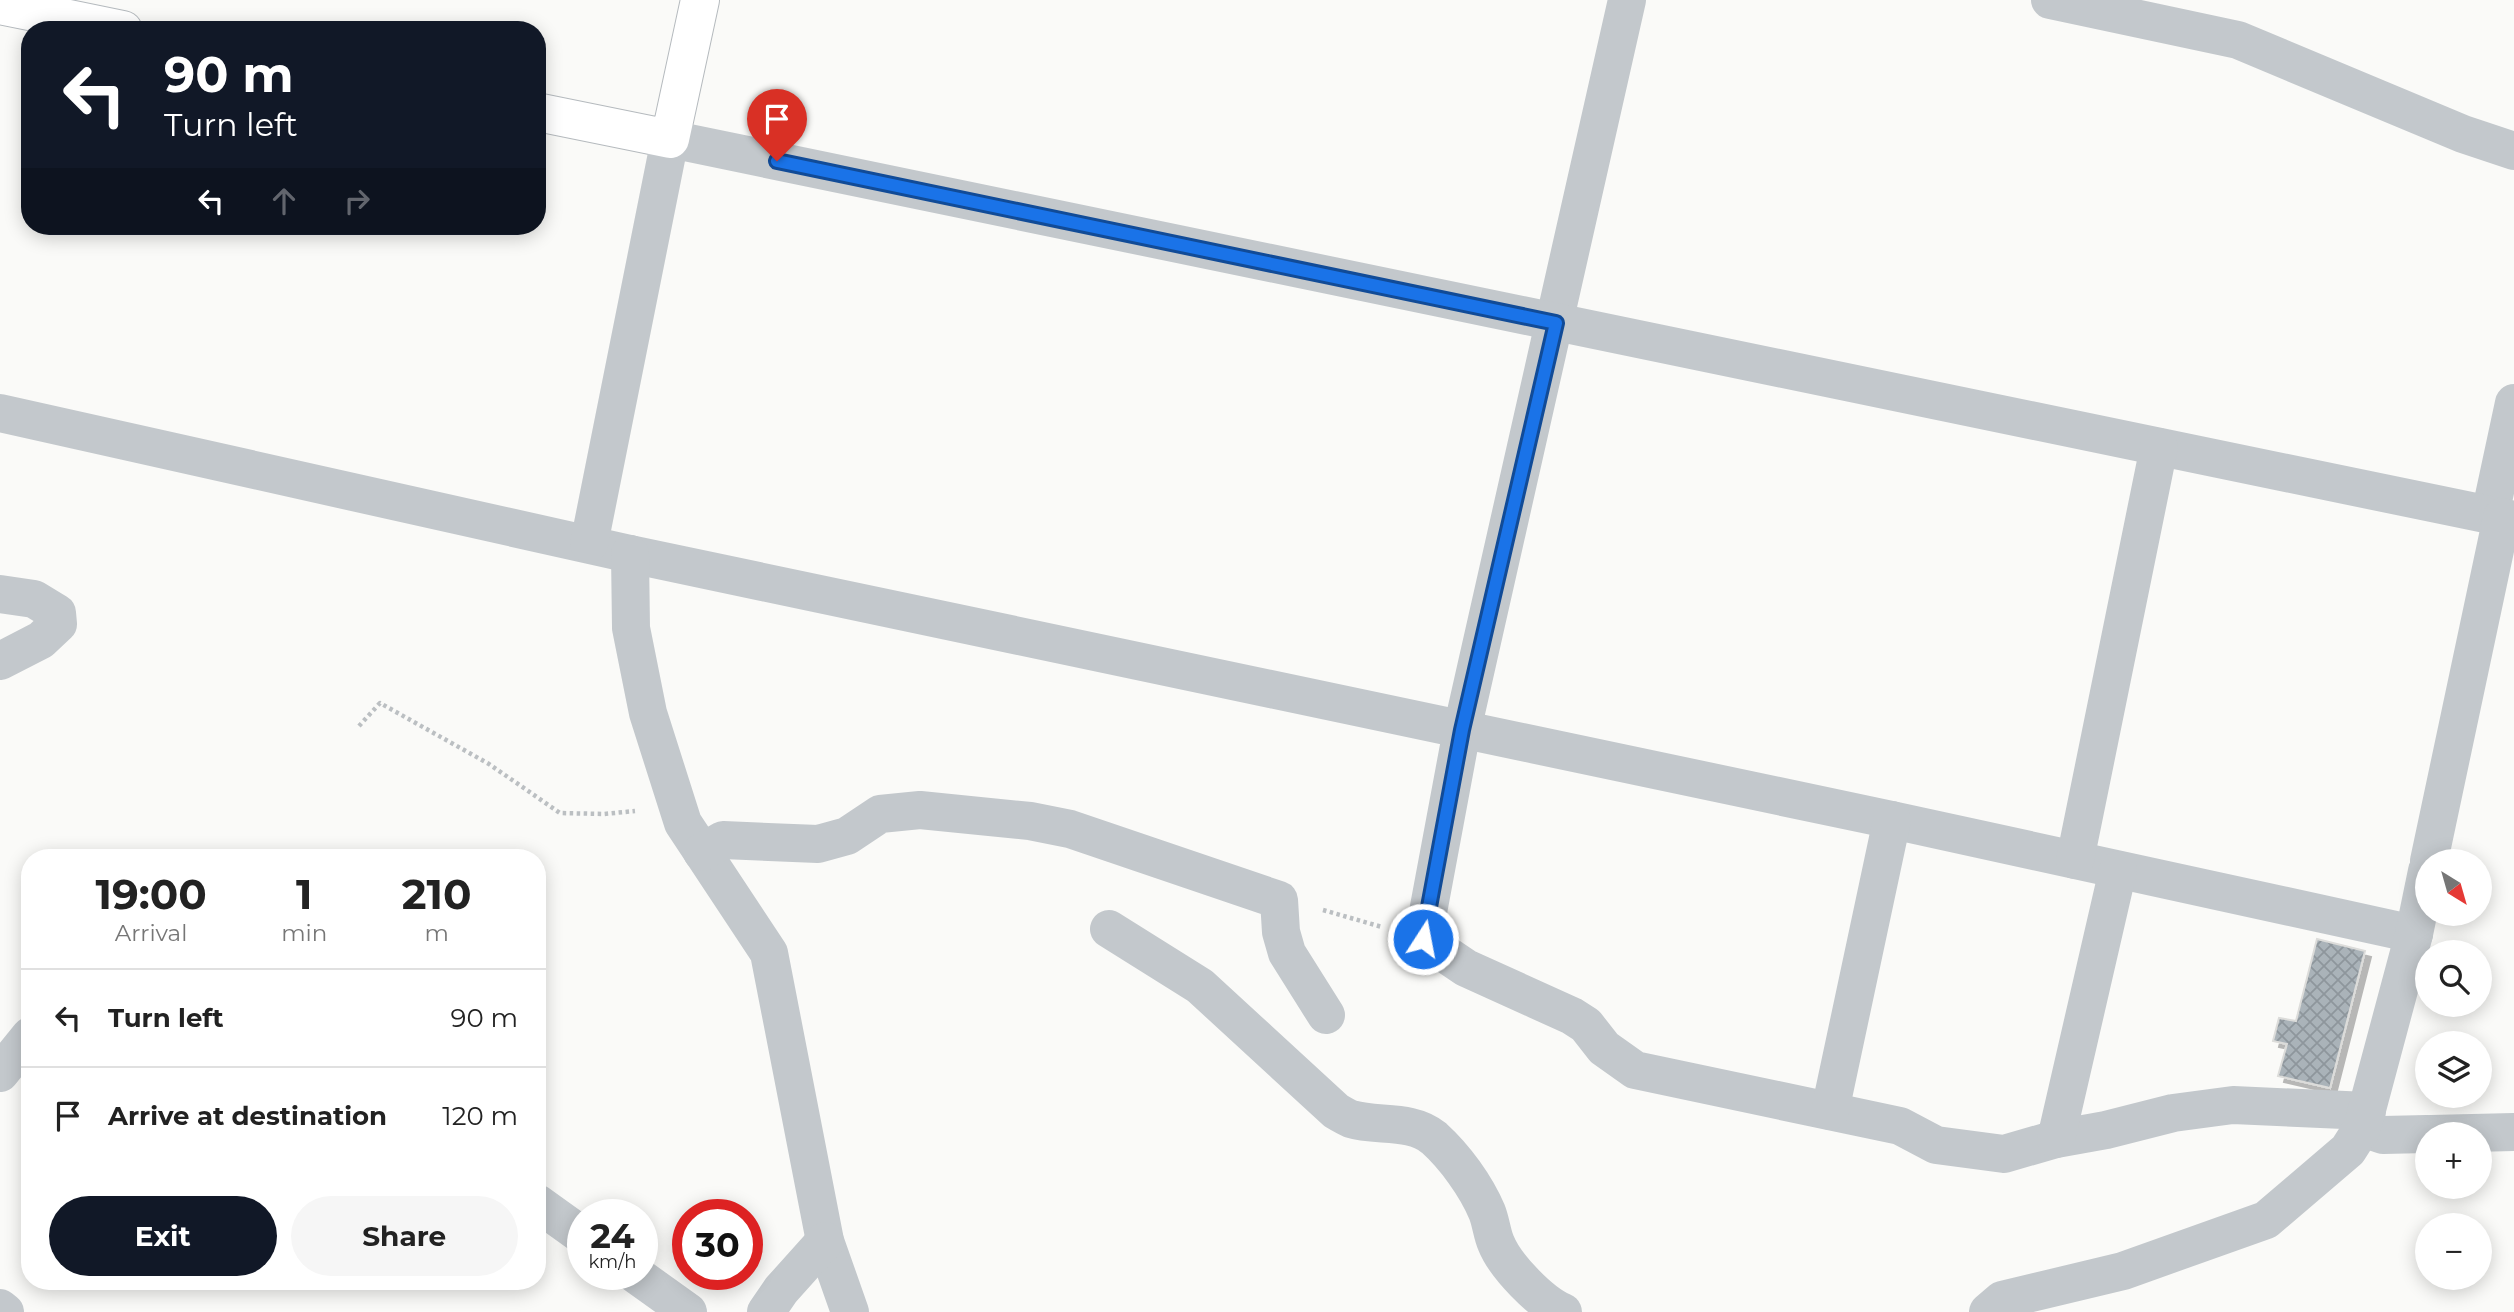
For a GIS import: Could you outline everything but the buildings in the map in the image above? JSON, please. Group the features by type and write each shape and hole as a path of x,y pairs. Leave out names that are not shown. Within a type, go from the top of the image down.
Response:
{"main road":[{"path":"546,114 670,139 699,0"},
{"path":"0,5 79,21"}],"street":[{"path":"1627,0 1462,730 1423,939 1466,968 1579,1020 1604,1048 1635,1070 1900,1126 1936,1145 2004,1154 2173,1112 2233,1105 2364,1119 2383,1135 2415,1134"},
{"path":"2050,0 2238,40 2463,134 2514,151"},
{"path":"589,544 670,139 2502,517"},
{"path":"2433,849 2502,517 2514,403"},
{"path":"0,413 630,554 1892,820 2414,934"},
{"path":"2075,860 2159,447"},
{"path":"630,554 631,628 648,713 683,823 769,953 825,1241 850,1312"},
{"path":"0,593 34,598 57,613 58,624 41,640 0,662"},
{"path":"702,852 723,840 818,844 847,836 880,814 920,810 1030,821 1070,830 1279,900 1281,932 1287,953 1326,1015"},
{"path":"1830,1111 1892,820"},
{"path":"2056,1139 2118,870"},
{"path":"1987,1312 2003,1300 2123,1271 2266,1220 2348,1150 2364,1119 2416,926"},
{"path":"1109,929 1200,986 1336,1111 1351,1119 1417,1129 1432,1137 1475,1190 1488,1213 1496,1244 1511,1268 1532,1289 1563,1312"},
{"path":"0,1073 21,1047"},
{"path":"2492,1133 2514,1132"},
{"path":"546,1209 567,1225"},
{"path":"766,1312 781,1290 825,1241"},
{"path":"657,1290 688,1312"},
{"path":"0,1308 5,1312"}],"path":[{"path":"359,726 380,703 489,764 560,813 604,814 660,809 676,802"},
{"path":"1279,900 1423,939"}],"route":[{"path":"777,161 1556,323 1462,730 1423,939"}]}
